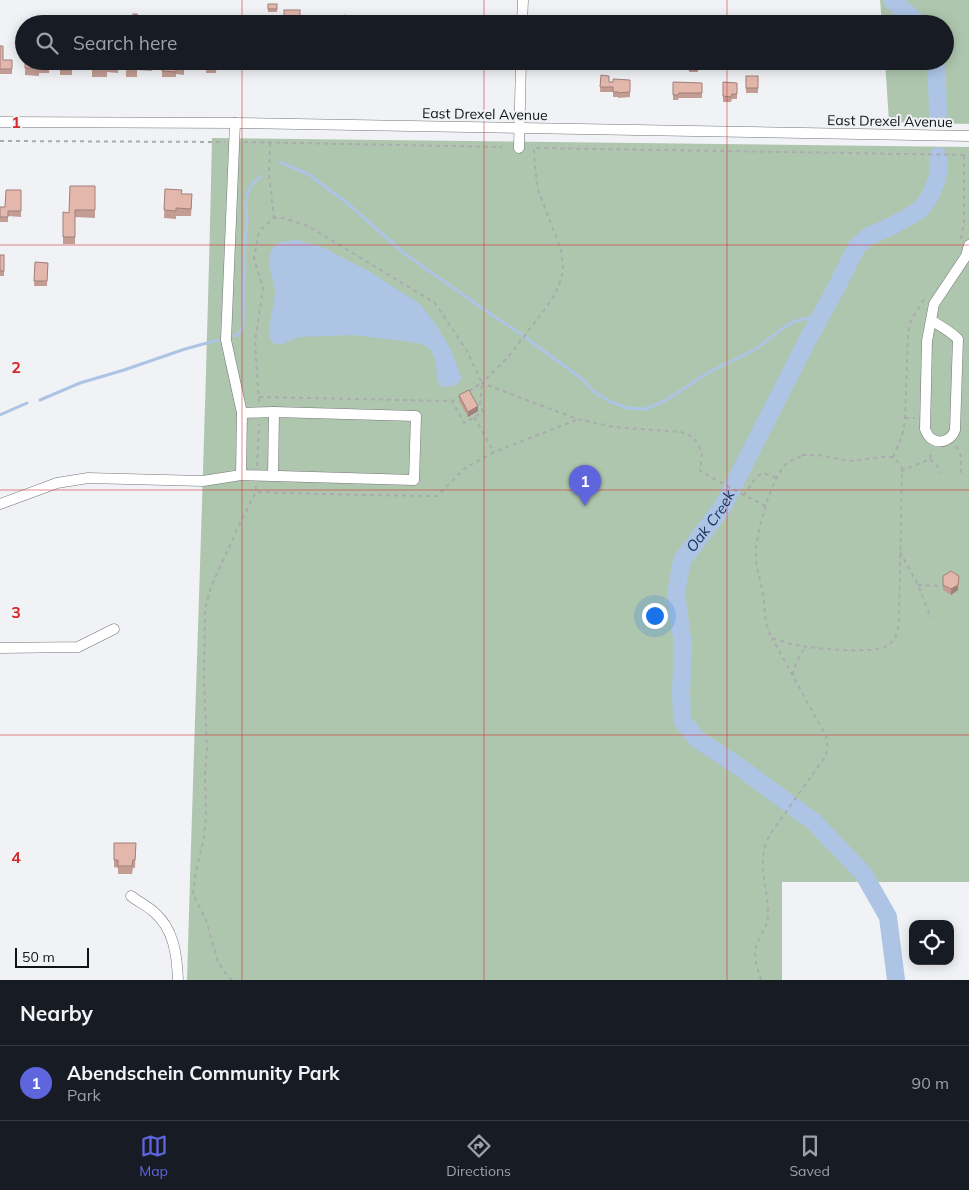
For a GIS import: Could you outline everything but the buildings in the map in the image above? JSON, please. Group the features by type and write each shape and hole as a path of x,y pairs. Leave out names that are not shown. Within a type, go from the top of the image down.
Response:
{"street":[{"path":"522,15 523,0"},
{"path":"519,148 521,70"},
{"name":"East Drexel Avenue","path":"0,122 235,123 969,136"},
{"path":"235,123 226,340 242,413 241,475"},
{"path":"931,320 952,333 958,340 955,430 949,439 944,441 933,440 928,436 925,429 927,341 934,304 966,256 969,245"},
{"path":"0,504 57,483 88,478 203,481 241,475 414,480 416,416 274,412 242,413"},
{"path":"274,412 274,476"},
{"path":"0,648 78,647 114,629"},
{"path":"131,896 155,912 168,929 176,951 178,980"}],"path":[{"path":"0,141 229,142"},
{"path":"239,142 502,147"},
{"path":"270,143 269,175 274,218"},
{"path":"259,397 452,401 482,384 509,356 555,294 564,268 562,250 538,190 534,148 969,154"},
{"path":"260,407 255,342 263,289 254,258 259,231 274,218 283,218 308,226 435,303 468,351 482,384 480,404 483,412 464,423 452,401"},
{"path":"482,384 577,420 614,426 680,432 692,437 702,454 700,471 766,506"},
{"path":"474,418 494,452"},
{"path":"949,439 954,442 961,456 961,473"},
{"path":"930,459 933,440"},
{"path":"761,980 755,953 765,930 767,920 768,908 763,860 764,850 768,839 781,818 825,757 828,744 826,736 767,629 756,559 757,540 763,513 777,478 788,463 802,455 818,455 849,461 892,457 902,468 899,622 895,638 886,646 873,650 852,650 791,644 772,638"},
{"path":"902,470 930,459"},
{"path":"930,459 938,467 938,472"},
{"path":"744,495 757,476 763,473 777,478"},
{"path":"232,980 218,962 206,920 193,894 204,838 206,814 205,608 211,586 256,492"},
{"path":"900,552 918,585 931,618"},
{"path":"918,585 943,586"},
{"path":"793,675 794,666 806,646"}],"green space":[{"path":"880,0 969,0 969,124 889,122 886,70 954,70 954,15 881,15"},
{"path":"212,138 969,147 969,882 782,882 782,980 187,980"}],"water":[{"path":"297,240 320,246 367,270 420,304 450,348 462,379 454,386 442,387 437,380 436,362 431,350 422,344 352,335 299,337 282,344 275,344 270,339 269,334 275,291 270,267 271,252 278,244"}],"waterway":[{"name":"Oak Creek","path":"892,0 909,15"},
{"name":"Oak Creek","path":"936,70 938,115"},
{"name":"Oak Creek","path":"896,980 888,917 863,873 813,821 738,766 697,739 682,720 683,646 676,593 682,560 722,508 857,246 869,236 892,226 920,210 929,198 936,182 939,170 938,156"},
{"path":"280,162 308,174 346,202 405,254 521,334 582,379 593,391 609,401 627,408 646,409 665,401 709,372 756,349 793,322 822,314"},
{"path":"234,336 240,332 243,325 244,255 247,222 246,200 251,186 261,177"},
{"path":"40,400 80,383 218,340"},
{"path":"0,415 27,403"}],"place":[{"name":"Abendschein Community Park","path":"585,506"}]}
